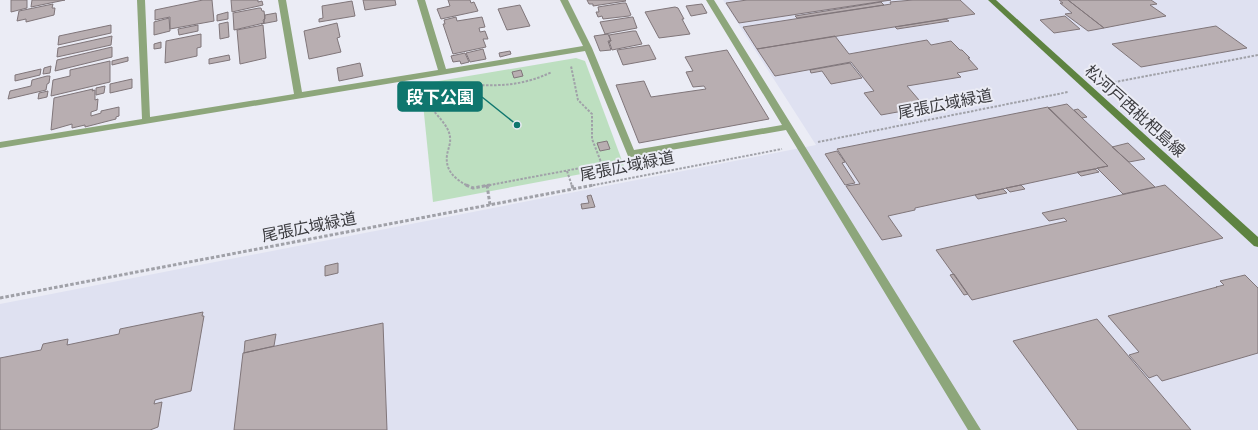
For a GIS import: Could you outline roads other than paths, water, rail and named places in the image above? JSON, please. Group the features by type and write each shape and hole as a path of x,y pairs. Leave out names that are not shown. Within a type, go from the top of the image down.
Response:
{"main road":[{"name":"松河戸西枇杷島線","path":"992,0 1258,243"}],"street":[{"path":"141,0 146,120"},
{"path":"282,0 298,95"},
{"path":"421,0 443,72"},
{"path":"564,0 588,48 631,154 787,127"},
{"path":"710,0 975,430"},
{"path":"0,145 588,48"}],"place":[{"name":"段下公園","path":"517,125"}]}
